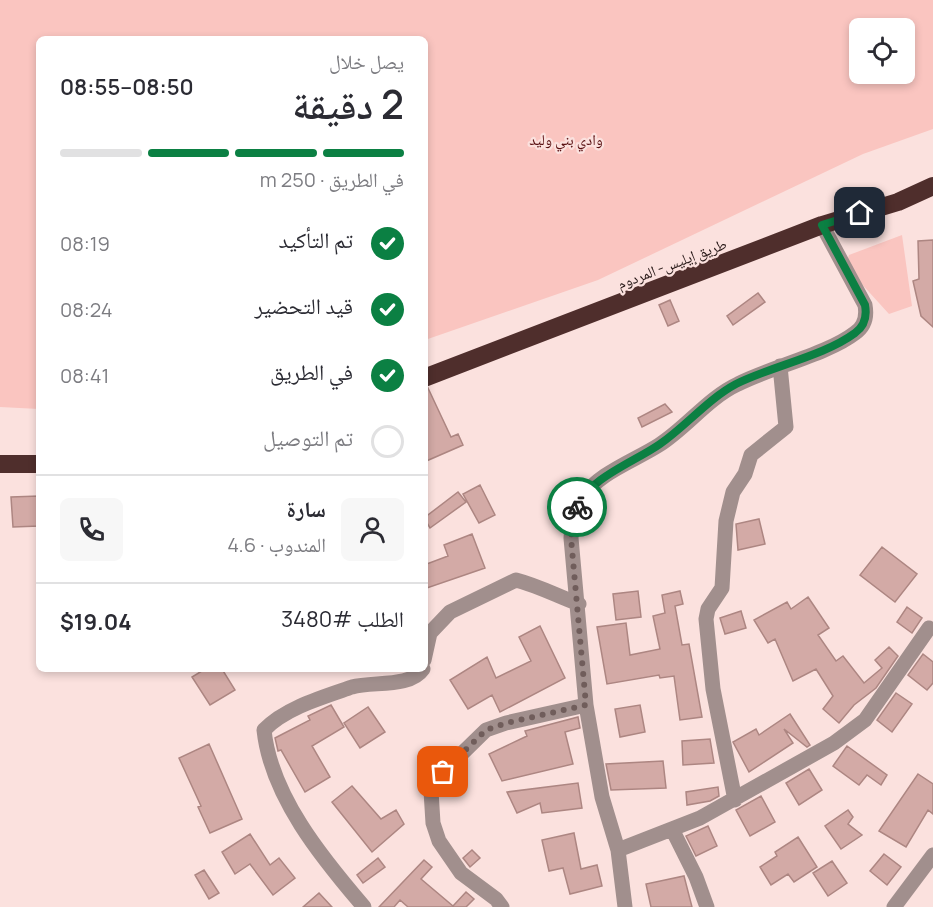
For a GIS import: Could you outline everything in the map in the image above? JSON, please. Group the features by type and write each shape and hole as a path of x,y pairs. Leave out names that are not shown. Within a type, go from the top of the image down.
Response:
{"highway":[{"name":"طريق إيليس- المردوم","path":"428,376 822,225 898,202 933,186"},
{"path":"0,464 36,464"}],"street":[{"path":"625,907 618,850 602,797 586,705 579,604 571,538 573,517 580,500 589,490 623,465 659,445 724,391 854,334 865,320 865,305 822,225"},
{"path":"735,800 713,689 706,619 708,609 722,588 726,521 733,492 745,474 752,455 786,427 780,366"},
{"path":"428,642 430,633 450,612 516,580 546,589 559,597 579,604"},
{"path":"618,850 672,829 735,800 834,743 865,720 929,628"},
{"path":"364,907 336,875 290,806 266,752 264,730 276,717 343,691 354,687 407,679 417,676 420,672"},
{"path":"502,907 496,899 461,873 439,841 433,823 431,791 443,772 486,730 506,723 586,705"},
{"path":"672,829 696,877 706,907"},
{"path":"894,907 933,855"}],"green space":[{"name":"وادي بني وليد","path":"0,0 933,0 933,129 863,154 598,280 428,339 428,36 36,36 36,409 0,407"},
{"path":"902,235 912,306 889,314 859,281 847,261 849,255"}],"building":[{"path":"933,240 933,327 921,316 913,281 919,279 918,241"},
{"path":"758,293 765,302 733,325 727,316"},
{"path":"670,300 679,321 668,326 659,305"},
{"path":"428,388 451,437 458,434 463,445 428,460"},
{"path":"665,404 672,412 642,427 638,418"},
{"path":"480,485 495,515 479,523 463,494"},
{"path":"458,492 466,502 430,528 428,515"},
{"path":"36,496 36,526 13,527 11,497"},
{"path":"759,519 765,544 738,550 736,524"},
{"path":"472,534 485,568 428,588 428,564 448,556 444,545"},
{"path":"882,547 917,574 895,602 860,575"},
{"path":"638,591 641,617 616,620 613,594"},
{"path":"680,591 683,604 675,606 682,645 689,644 702,717 680,720 674,676 660,678 659,675 607,684 597,627 626,623 630,655 660,649 653,616 665,613 662,595"},
{"path":"808,597 829,628 818,635 836,661 843,656 864,683 882,668 875,660 889,647 898,656 876,688 854,705 839,723 823,709 833,696 816,669 793,681 775,639 768,643 754,620 787,602 791,609"},
{"path":"907,607 922,618 912,633 897,622"},
{"path":"741,611 746,628 725,634 720,618"},
{"path":"540,626 565,678 500,712 492,695 468,709 450,680 487,657 496,678 531,661 519,637"},
{"path":"923,654 933,662 933,683 927,690 908,675"},
{"path":"200,672 224,672 235,690 210,705 192,677"},
{"path":"896,693 912,704 892,732 877,720"},
{"path":"331,705 344,727 312,746 330,777 305,792 281,750 278,751 275,738 310,720 308,716"},
{"path":"640,705 645,732 620,737 615,709"},
{"path":"368,707 385,732 360,748 344,723"},
{"path":"790,714 810,745 807,747 784,729 793,743 749,772 733,742 756,729 759,735"},
{"path":"578,717 580,728 565,732 573,764 502,781 489,754 527,736 525,731"},
{"path":"710,739 714,763 683,765 682,741"},
{"path":"209,744 242,819 210,833 198,807 201,806 179,758"},
{"path":"847,746 887,775 881,785 867,775 859,785 833,766"},
{"path":"663,761 666,788 611,790 606,764"},
{"path":"809,769 822,790 799,805 786,783"},
{"path":"918,774 933,784 933,814 928,810 906,847 879,831"},
{"path":"578,783 582,808 542,813 540,803 517,813 507,792"},
{"path":"352,786 381,819 396,810 404,824 372,852 332,802"},
{"path":"718,787 719,796 710,801 687,805 686,792"},
{"path":"761,796 775,822 750,836 736,810"},
{"path":"848,810 853,817 848,824 862,835 841,849 825,826"},
{"path":"708,826 717,846 696,856 686,836"},
{"path":"574,833 581,869 597,865 602,886 570,894 563,868 549,871 542,840"},
{"path":"250,834 270,865 279,858 295,878 273,895 250,864 235,874 222,852"},
{"path":"798,837 817,867 794,882 788,874 771,885 760,867 777,856 775,852"},
{"path":"472,850 480,858 470,867 463,858"},
{"path":"884,854 901,867 887,885 870,871"},
{"path":"378,858 385,867 363,883 357,875"},
{"path":"424,860 432,867 421,879 453,906 466,892 474,899 466,907 408,907 400,900 394,907 379,907"},
{"path":"832,861 847,883 828,896 813,873"},
{"path":"204,870 219,893 209,899 195,875"},
{"path":"684,876 692,907 651,907 646,884"},
{"path":"319,893 332,907 303,907"}],"way so far":[{"path":"443,772 486,730 506,723 586,705 576,566 571,538 573,517 577,507"}],"route":[{"path":"577,507 589,490 623,465 659,445 724,391 813,353 854,334 861,328 865,320 865,305 822,225 860,213"}]}
